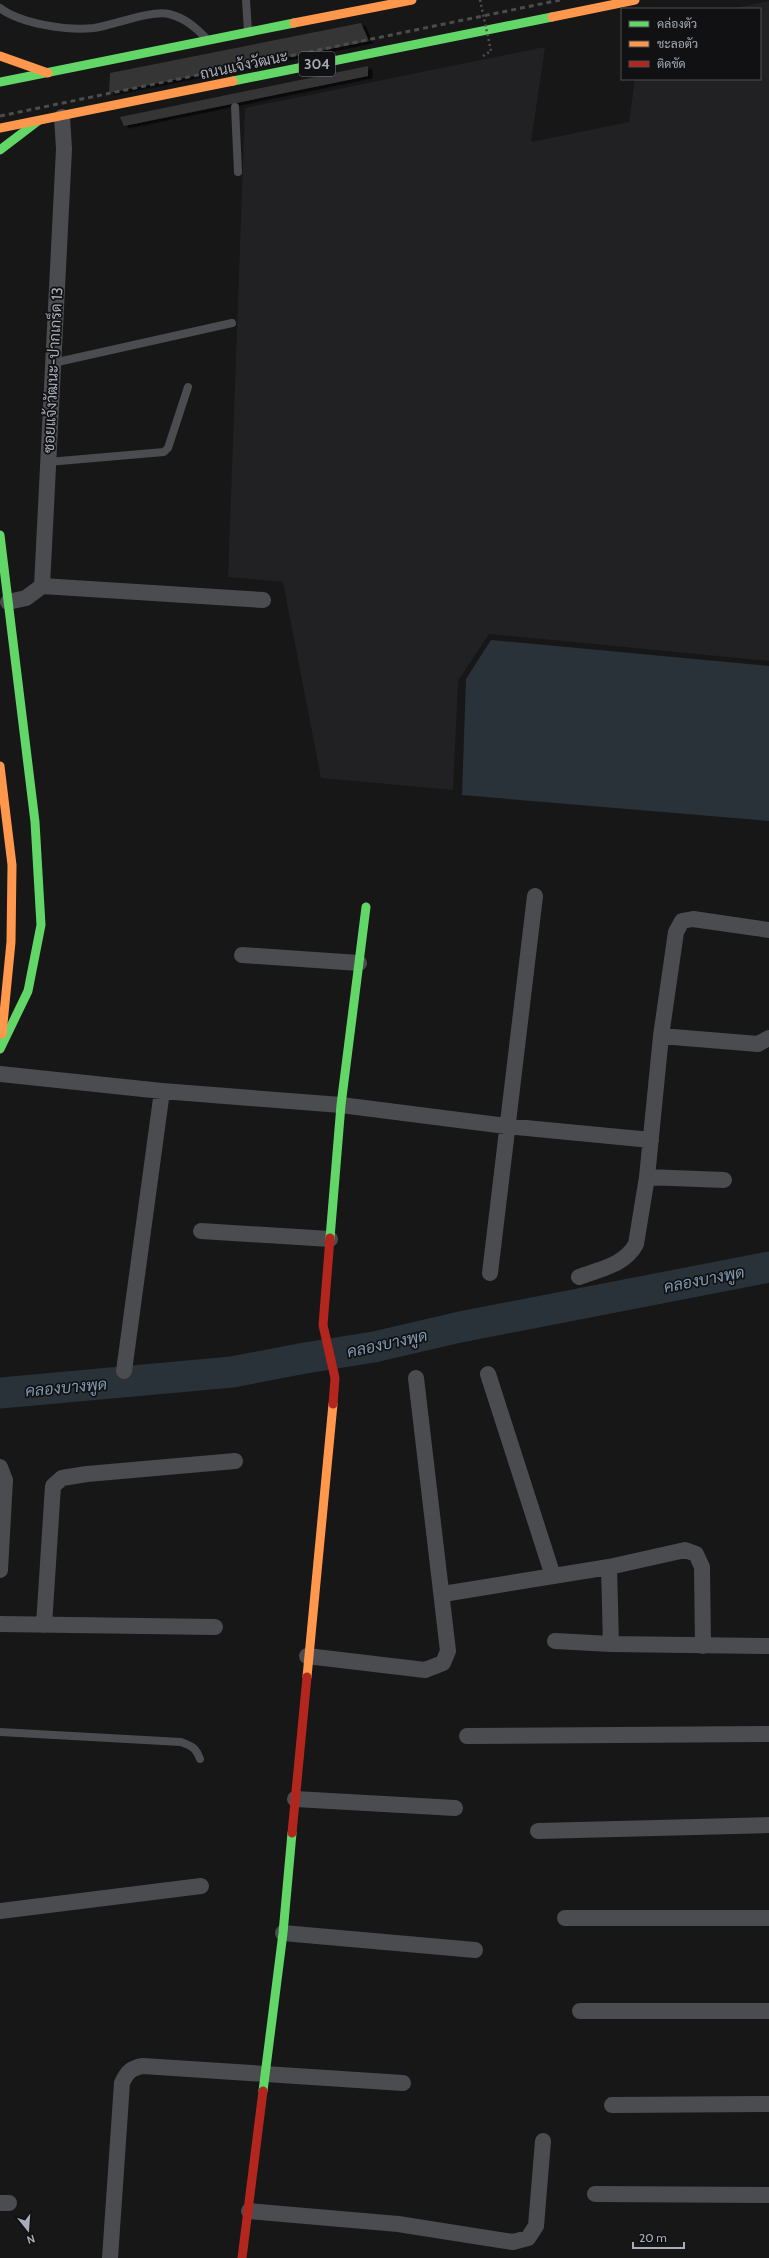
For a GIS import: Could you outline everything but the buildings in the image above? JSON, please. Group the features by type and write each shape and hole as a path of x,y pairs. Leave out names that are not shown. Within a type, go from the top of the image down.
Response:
{"main road":[{"name":"ถนนแจ้งวัฒนะ","path":"0,82 248,34 412,0"},
{"name":"ถนนแจ้งวัฒนะ","path":"0,128 62,117 635,0"},
{"path":"0,56 48,73"},
{"path":"0,150 38,121"},
{"path":"0,535 35,822 41,925 28,991 0,1049"},
{"path":"0,766 12,865 11,942 0,1049"},
{"path":"242,2258 283,1933 335,1378 323,1325 341,1105 366,907"}],"street":[{"name":"ซอยแจ้งวัฒนะ-ปากเกร็ด 13","path":"42,586 64,149 62,117"},
{"path":"8,602 26,598 42,586 263,600"},
{"path":"490,1273 506,1126 535,896"},
{"path":"579,1277 622,1261 632,1253 636,1244 647,1178 661,1036 676,932 682,921 693,919 769,930"},
{"path":"242,955 359,963"},
{"path":"661,1036 758,1044 769,1038"},
{"path":"0,1074 162,1090 341,1105 506,1126 651,1140"},
{"path":"124,1370 162,1090"},
{"path":"647,1178 724,1180"},
{"path":"201,1231 330,1239"},
{"path":"488,1374 554,1576"},
{"path":"308,1656 425,1670 443,1663 448,1651 443,1594 416,1378"},
{"path":"44,1625 53,1486 62,1478 87,1474 235,1461"},
{"path":"0,1467 5,1480 0,1570"},
{"path":"443,1594 609,1567 685,1550 696,1554 702,1567 703,1646"},
{"path":"609,1567 611,1644"},
{"path":"0,1624 215,1627"},
{"path":"555,1641 611,1644 769,1646"},
{"path":"467,1736 769,1734"},
{"path":"295,1799 455,1808"},
{"path":"538,1831 769,1825"},
{"path":"0,1911 201,1886"},
{"path":"565,1918 769,1918"},
{"path":"283,1933 475,1950"},
{"path":"580,2011 769,2011"},
{"path":"110,2258 122,2083 127,2073 134,2068 144,2066 402,2083"},
{"path":"612,2105 769,2104"},
{"path":"249,2211 398,2224 513,2242 528,2238 536,2226 543,2141"},
{"path":"595,2194 769,2195"}],"lane":[{"path":"246,0 248,34"},
{"path":"0,8 31,21 68,29 94,28 140,17 167,14 190,22 210,41"},
{"path":"235,107 238,172"},
{"path":"53,363 232,323"},
{"path":"48,462 164,452 168,448 188,387"},
{"path":"0,1732 180,1742 192,1746 197,1750 200,1759"}],"path":[{"path":"480,0 491,51 483,56"}],"shaded area":[{"path":"769,1 769,661 489,634 458,681 453,790 321,778 283,582 228,577 245,108 545,47 531,142 629,122 635,80 761,80 761,8 736,8"},
{"path":"491,640 769,666 769,821 462,795 466,679"}],"waterway":[{"name":"คลองบางพูด","path":"0,1393 232,1372 374,1347 460,1327 769,1267"}],"railway":[{"path":"0,116 560,0"}],"traffic: fast":[{"path":"233,81 552,17"},
{"path":"0,82 294,23"},
{"path":"0,150 38,121"},
{"path":"0,535 35,822 41,925 28,991 0,1049"},
{"path":"330,1238 341,1105 366,907"},
{"path":"263,2091 283,1933 292,1833"}],"traffic: slow":[{"path":"294,23 412,0"},
{"path":"552,17 635,0"},
{"path":"0,56 48,73"},
{"path":"0,128 233,81"},
{"path":"0,766 12,865 11,942 2,1034"},
{"path":"307,1677 333,1404"}],"traffic: jam":[{"path":"330,1238 323,1325 335,1378 333,1404"},
{"path":"292,1833 307,1677"},
{"path":"242,2258 263,2091"}]}
